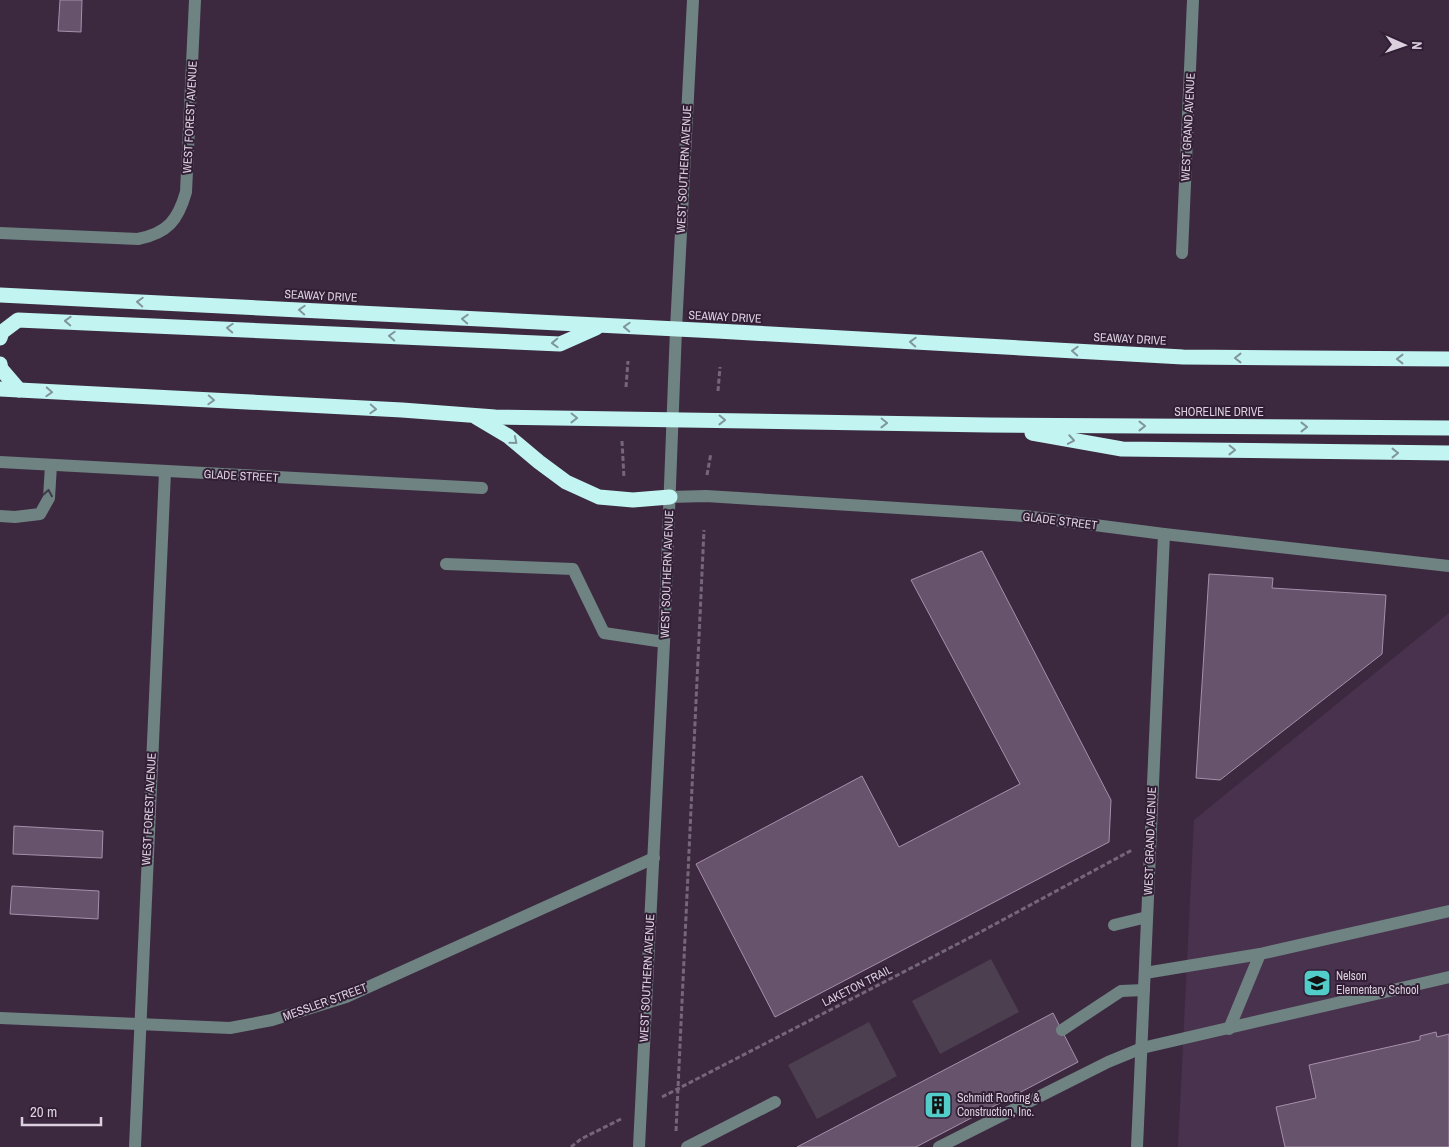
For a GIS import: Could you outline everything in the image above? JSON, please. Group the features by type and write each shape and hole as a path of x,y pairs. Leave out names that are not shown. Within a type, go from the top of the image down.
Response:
{"highway":[{"name":"SEAWAY DRIVE","path":"0,295 1182,357 1449,359"},
{"path":"0,338 2,332 18,320 560,344 600,326"},
{"path":"0,364 19,390"},
{"path":"0,389 472,415 988,425 1122,449 1449,453"},
{"path":"472,415 508,436 566,482 599,497 633,500 670,497"},
{"name":"SHORELINE DRIVE","path":"988,425 1449,428"}],"street":[{"name":"WEST FOREST AVENUE","path":"0,234 138,239 153,236 176,219 183,206 186,192 195,0"},
{"name":"WEST SOUTHERN AVENUE","path":"639,1147 664,642 676,329 693,0"},
{"name":"WEST GRAND AVENUE","path":"1182,253 1193,0"},
{"name":"GLADE STREET","path":"0,462 482,488"},
{"path":"0,516 15,517 40,514 49,498 50,465"},
{"name":"WEST FOREST AVENUE","path":"135,1147 165,472"},
{"name":"GLADE STREET","path":"670,497 706,496 1025,516 1164,534 1449,566"},
{"name":"WEST GRAND AVENUE","path":"1137,1147 1164,534"},
{"path":"446,564 573,569 604,633 664,642"},
{"name":"MESSLER STREET","path":"0,1018 230,1028 272,1020 346,996 654,858"},
{"path":"1145,973 1260,954 1449,911"},
{"path":"1114,925 1147,917"},
{"path":"1229,1029 1260,954"},
{"path":"939,1147 1108,1062 1142,1048 1449,977"},
{"path":"1062,1030 1121,991 1144,990"},
{"path":"687,1147 775,1102"}],"path":[{"path":"626,388 628,361"},
{"path":"718,391 720,367"},
{"path":"622,441 625,483"},
{"path":"707,475 711,453"},
{"path":"676,1137 704,530"},
{"name":"LAKETON TRAIL","path":"571,1147 581,1139 973,936 1150,840"}],"shaded area":[{"name":"Nelson Elementary School","path":"1449,613 1449,1147 1178,1147 1194,820"},
{"path":"991,959 1019,1012 940,1054 912,1001"},
{"path":"869,1022 897,1076 817,1119 788,1065"}],"building":[{"path":"60,0 82,0 81,32 58,31"},
{"path":"982,551 1111,800 1109,842 775,1017 696,864 862,776 899,847 1020,784 911,580"},
{"path":"1209,574 1273,578 1272,588 1386,595 1382,654 1220,780 1196,778"},
{"path":"14,826 103,831 102,858 13,854"},
{"path":"12,886 99,891 98,919 10,914"},
{"name":"Schmidt Roofing & Construction, Inc.","path":"1053,1013 1078,1062 916,1147 797,1147"},
{"path":"1436,1032 1437,1037 1449,1034 1449,1147 1285,1147 1276,1107 1316,1098 1309,1065 1420,1040 1420,1036"}],"place":[{"name":"Nelson Elementary School","path":"1317,983"},
{"name":"Schmidt Roofing & Construction, Inc.","path":"938,1105"}]}
